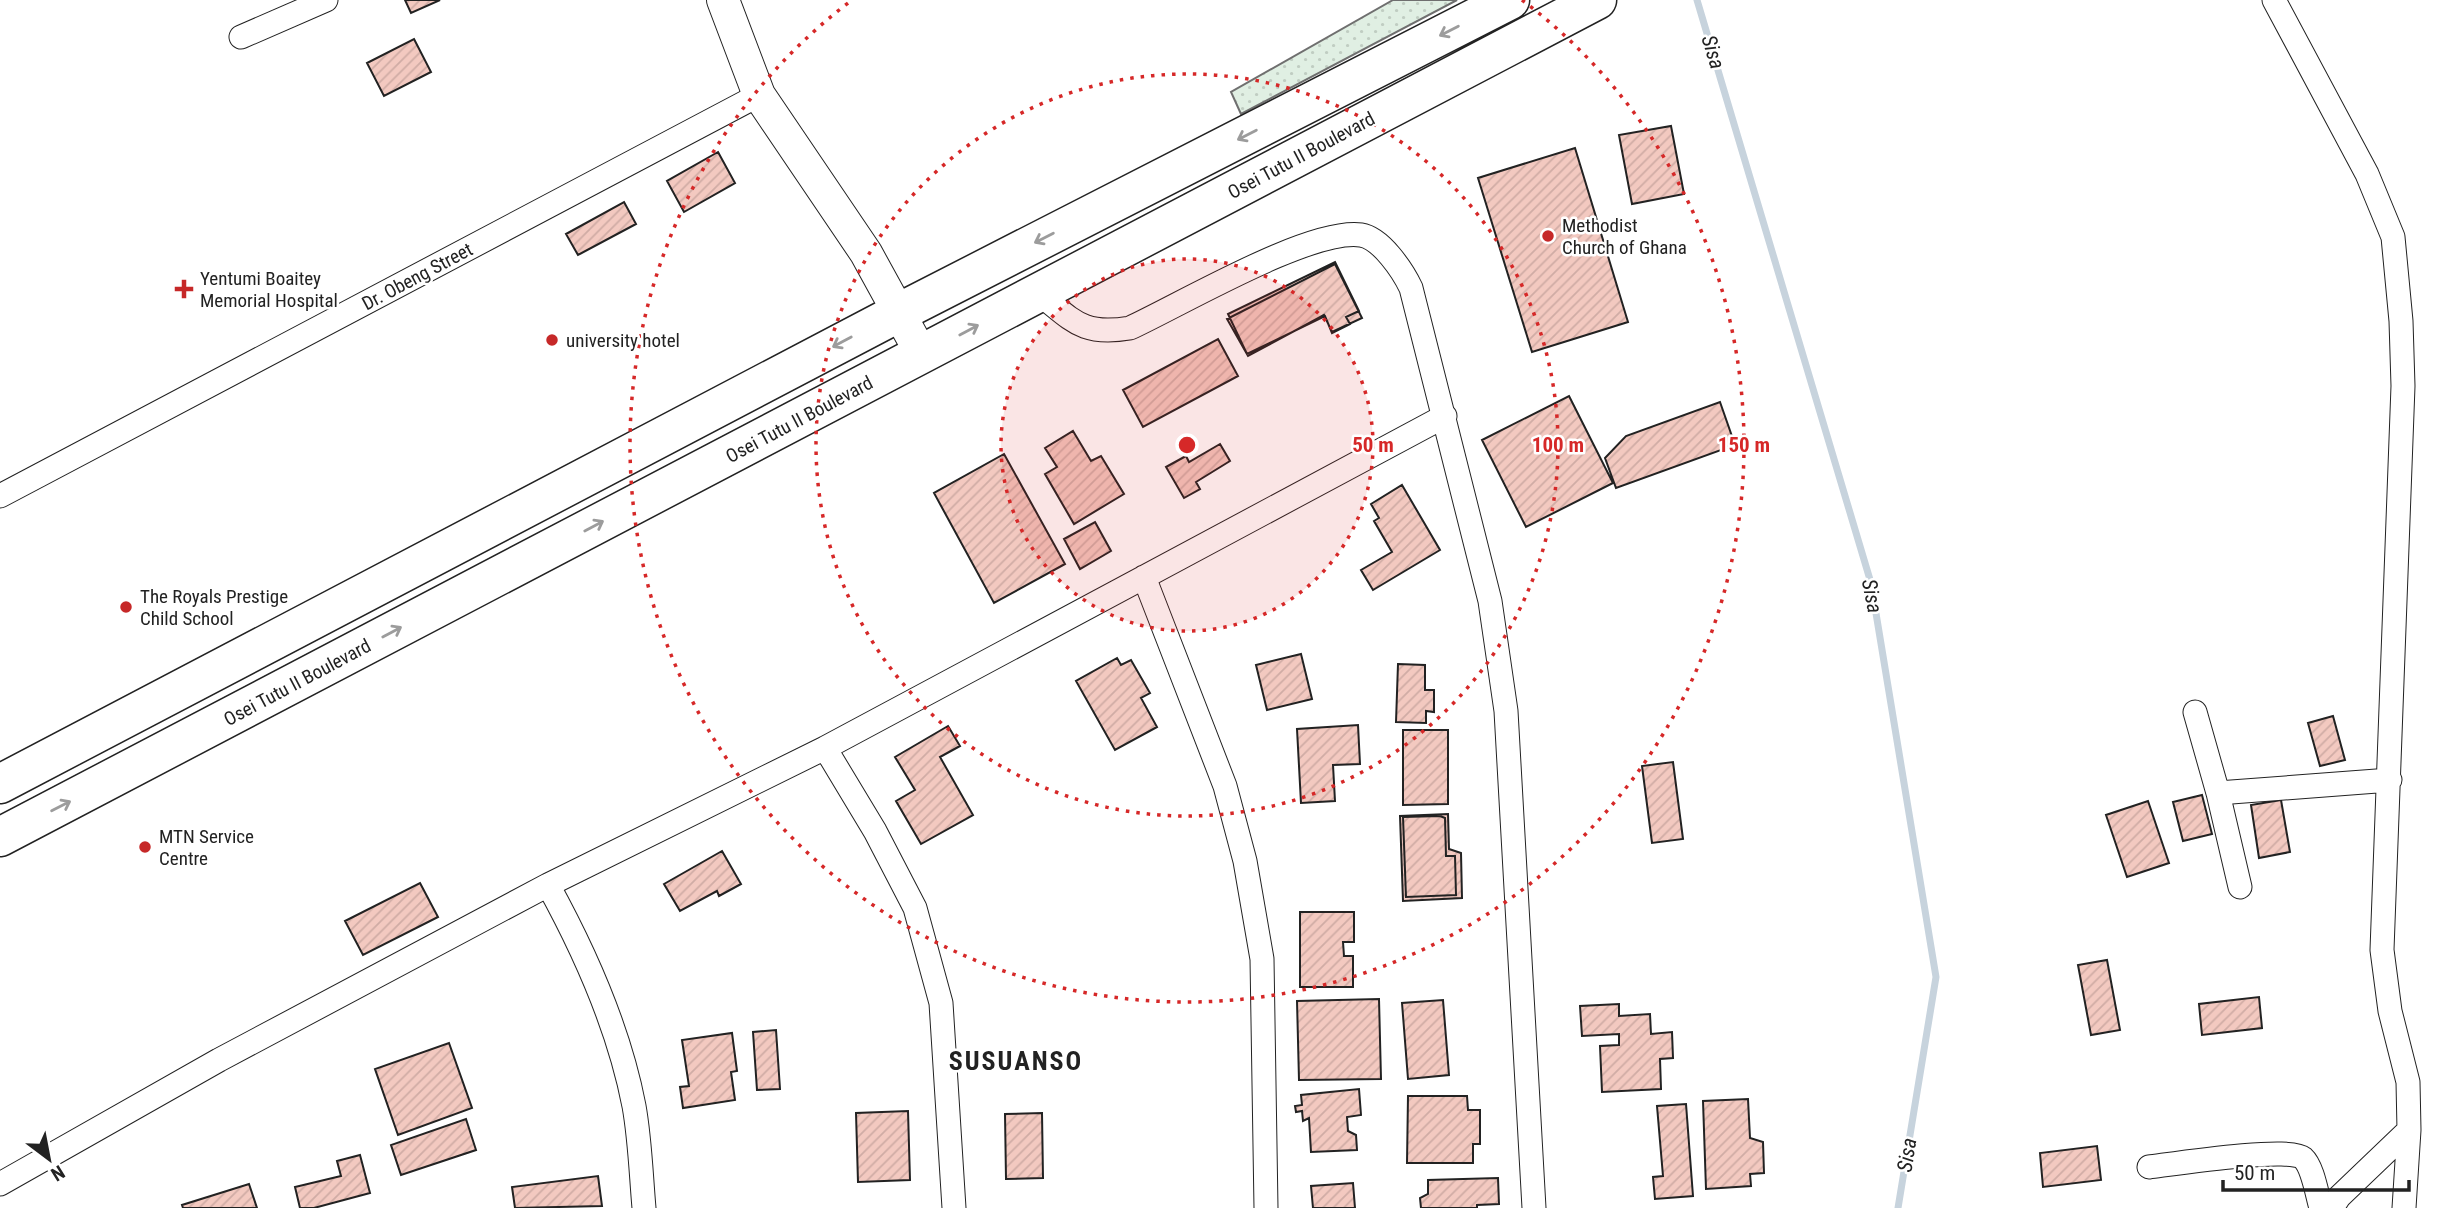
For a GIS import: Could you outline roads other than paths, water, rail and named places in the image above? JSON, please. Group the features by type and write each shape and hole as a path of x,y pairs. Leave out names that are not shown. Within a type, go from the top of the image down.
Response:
{"highway":[{"path":"0,783 901,312 1510,0"},
{"name":"Osei Tutu II Boulevard","path":"0,837 1597,0"}],"street":[{"path":"242,37 326,0"},
{"path":"723,0 759,95 866,253 901,312 922,355"},
{"path":"2274,0 2367,174 2393,237 2401,321 2403,386 2382,950 2390,1011 2408,1082 2409,1130 2404,1208"},
{"name":"Dr. Obeng Street","path":"1,492 759,95"},
{"path":"1038,293 1080,325 1103,332 1130,328 1281,254 1336,234 1364,235 1401,266 1411,288 1490,601 1506,711 1534,1208"},
{"path":"0,1184 219,1060 548,885 825,748 1445,416"},
{"path":"1144,577 1225,786 1245,861 1262,959 1266,1208"},
{"path":"2195,712 2218,793 2240,887"},
{"path":"825,748 915,908 941,1003 954,1208"},
{"path":"2218,793 2390,780"},
{"path":"548,885 579,942 609,1017 634,1106 644,1208"},
{"path":"2332,1208 2339,1197 2409,1130"},
{"path":"2149,1167 2267,1154 2299,1155 2307,1161 2322,1208"}],"waterway":[{"name":"Sisa","path":"1697,0 1871,583 1936,977 1898,1208"}],"place":[{"name":"Methodist Church of Ghana","path":"1548,236"},
{"name":"Yentumi Boaitey Memorial Hospital","path":"184,289"},
{"name":"university hotel","path":"552,340"},
{"name":"The Royals Prestige Child School","path":"126,607"},
{"name":"MTN Service Centre","path":"145,847"}],"district":[{"name":"SUSUANSO","path":"1016,1061"}]}
